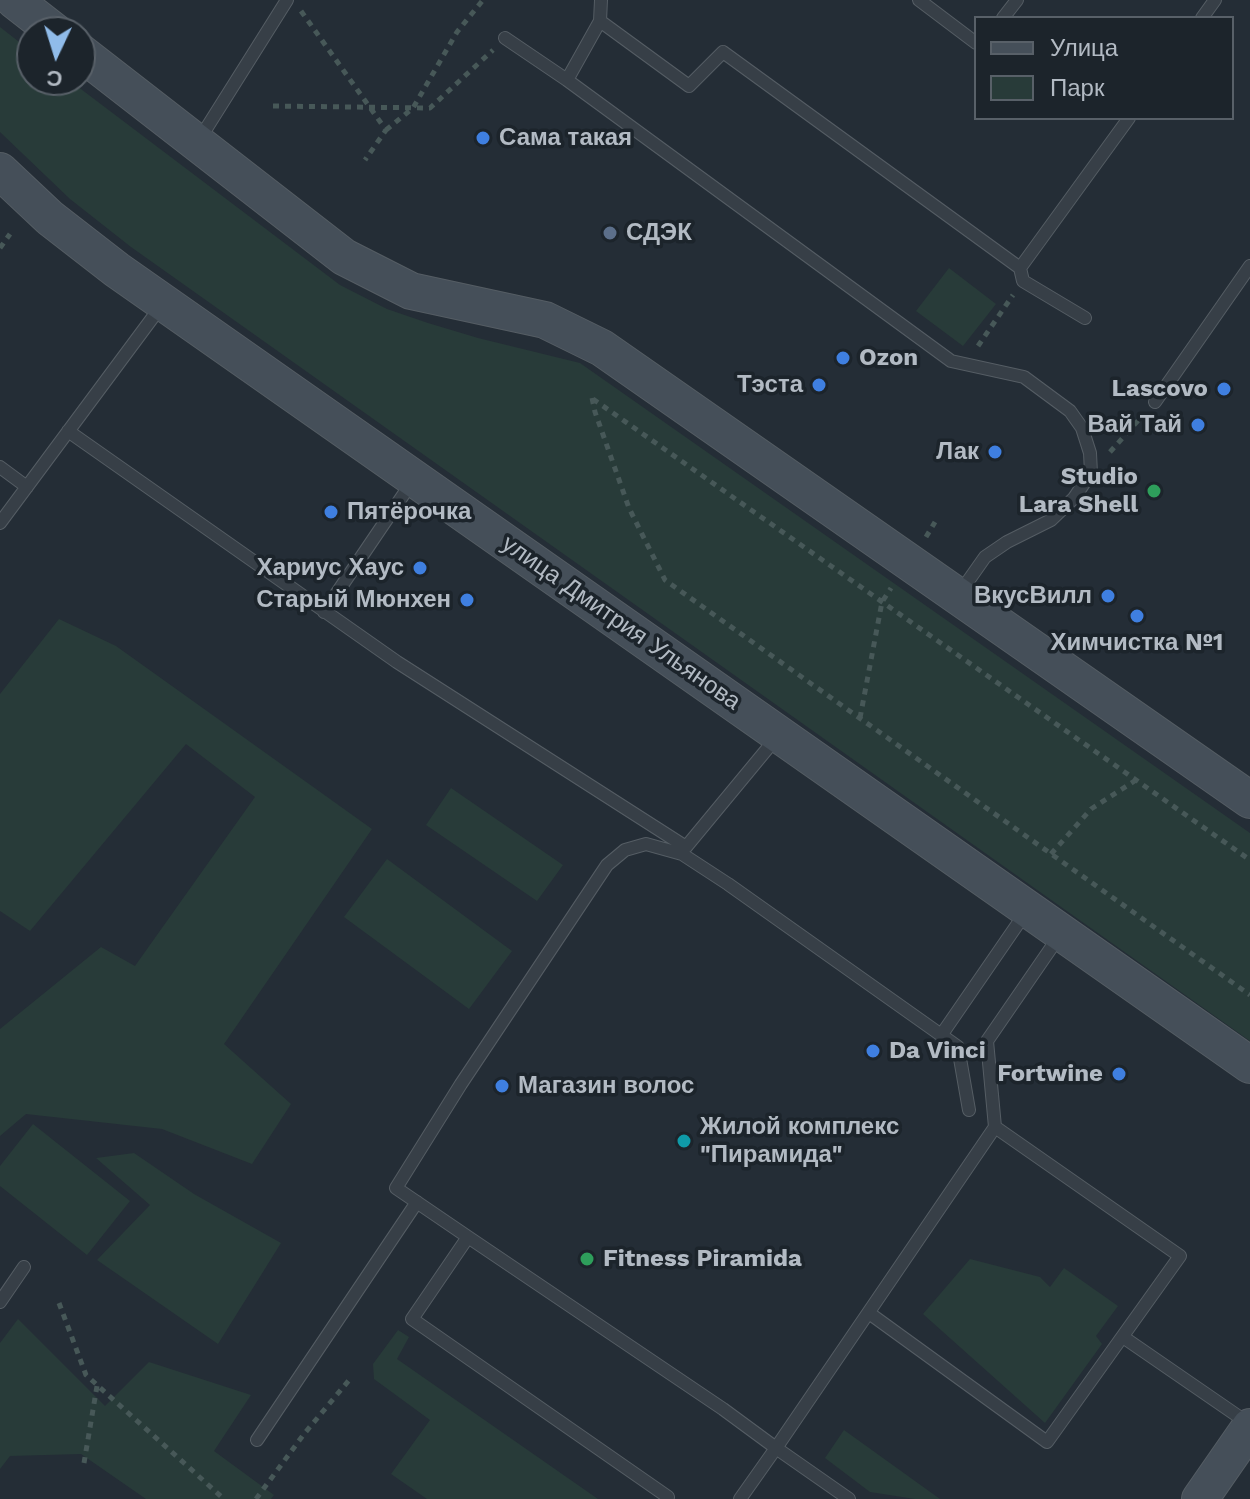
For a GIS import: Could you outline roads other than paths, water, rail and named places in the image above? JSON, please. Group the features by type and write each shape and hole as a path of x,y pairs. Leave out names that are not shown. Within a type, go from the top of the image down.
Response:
{"main road":[{"path":"14,0 34,16"},
{"path":"96,65 344,257 411,291 545,320 602,348 1250,800"},
{"name":"улица Дмитрия Ульянова","path":"0,171 60,226 164,303 1250,1065"},
{"path":"1200,1499 1250,1426"}],"lane":[{"path":"197,144 287,0"},
{"path":"567,80 600,21 601,0"},
{"path":"919,0 974,41"},
{"path":"1005,16 1017,0"},
{"path":"600,21 689,86 723,52 1085,318"},
{"path":"505,38 951,361 1024,377 1070,411 1087,440 1091,473 1074,498 1051,520 985,557 957,596"},
{"path":"1022,274 1128,120"},
{"path":"1155,402 1250,266"},
{"path":"0,523 164,303"},
{"path":"68,431 397,662 686,847 779,735"},
{"path":"0,467 27,487"},
{"path":"324,612 414,478"},
{"path":"849,1499 723,1409 396,1188 461,1084 607,865 625,850 646,844 682,854 958,1047 969,1110"},
{"path":"942,1034 1028,909"},
{"path":"740,1499 995,1127 987,1041 1061,933"},
{"path":"869,1313 1047,1442 1180,1256 995,1127"},
{"path":"257,1440 417,1202"},
{"path":"468,1237 412,1319 668,1497"},
{"path":"0,1302 24,1267"},
{"path":"1123,1337 1250,1426"}],"place":[{"name":"Сама такая","path":"483,138"},
{"name":"СДЭК","path":"610,233"},
{"name":"Ozon","path":"843,358"},
{"name":"Тэста","path":"819,385"},
{"name":"Lascovo","path":"1224,389"},
{"name":"Вай Тай","path":"1198,425"},
{"name":"Лак","path":"995,452"},
{"name":"Studio Lara Shell","path":"1154,491"},
{"name":"Пятёрочка","path":"331,512"},
{"name":"Хариус Хаус","path":"420,568"},
{"name":"ВкусВилл","path":"1108,596"},
{"name":"Старый Мюнхен","path":"467,600"},
{"name":"Химчистка №1","path":"1137,616"},
{"name":"Da Vinci","path":"873,1051"},
{"name":"Fortwine","path":"1119,1074"},
{"name":"Магазин волос","path":"502,1086"},
{"name":"Жилой комплекс \"Пирамида\"","path":"684,1141"},
{"name":"Fitness Piramida","path":"587,1259"}]}
